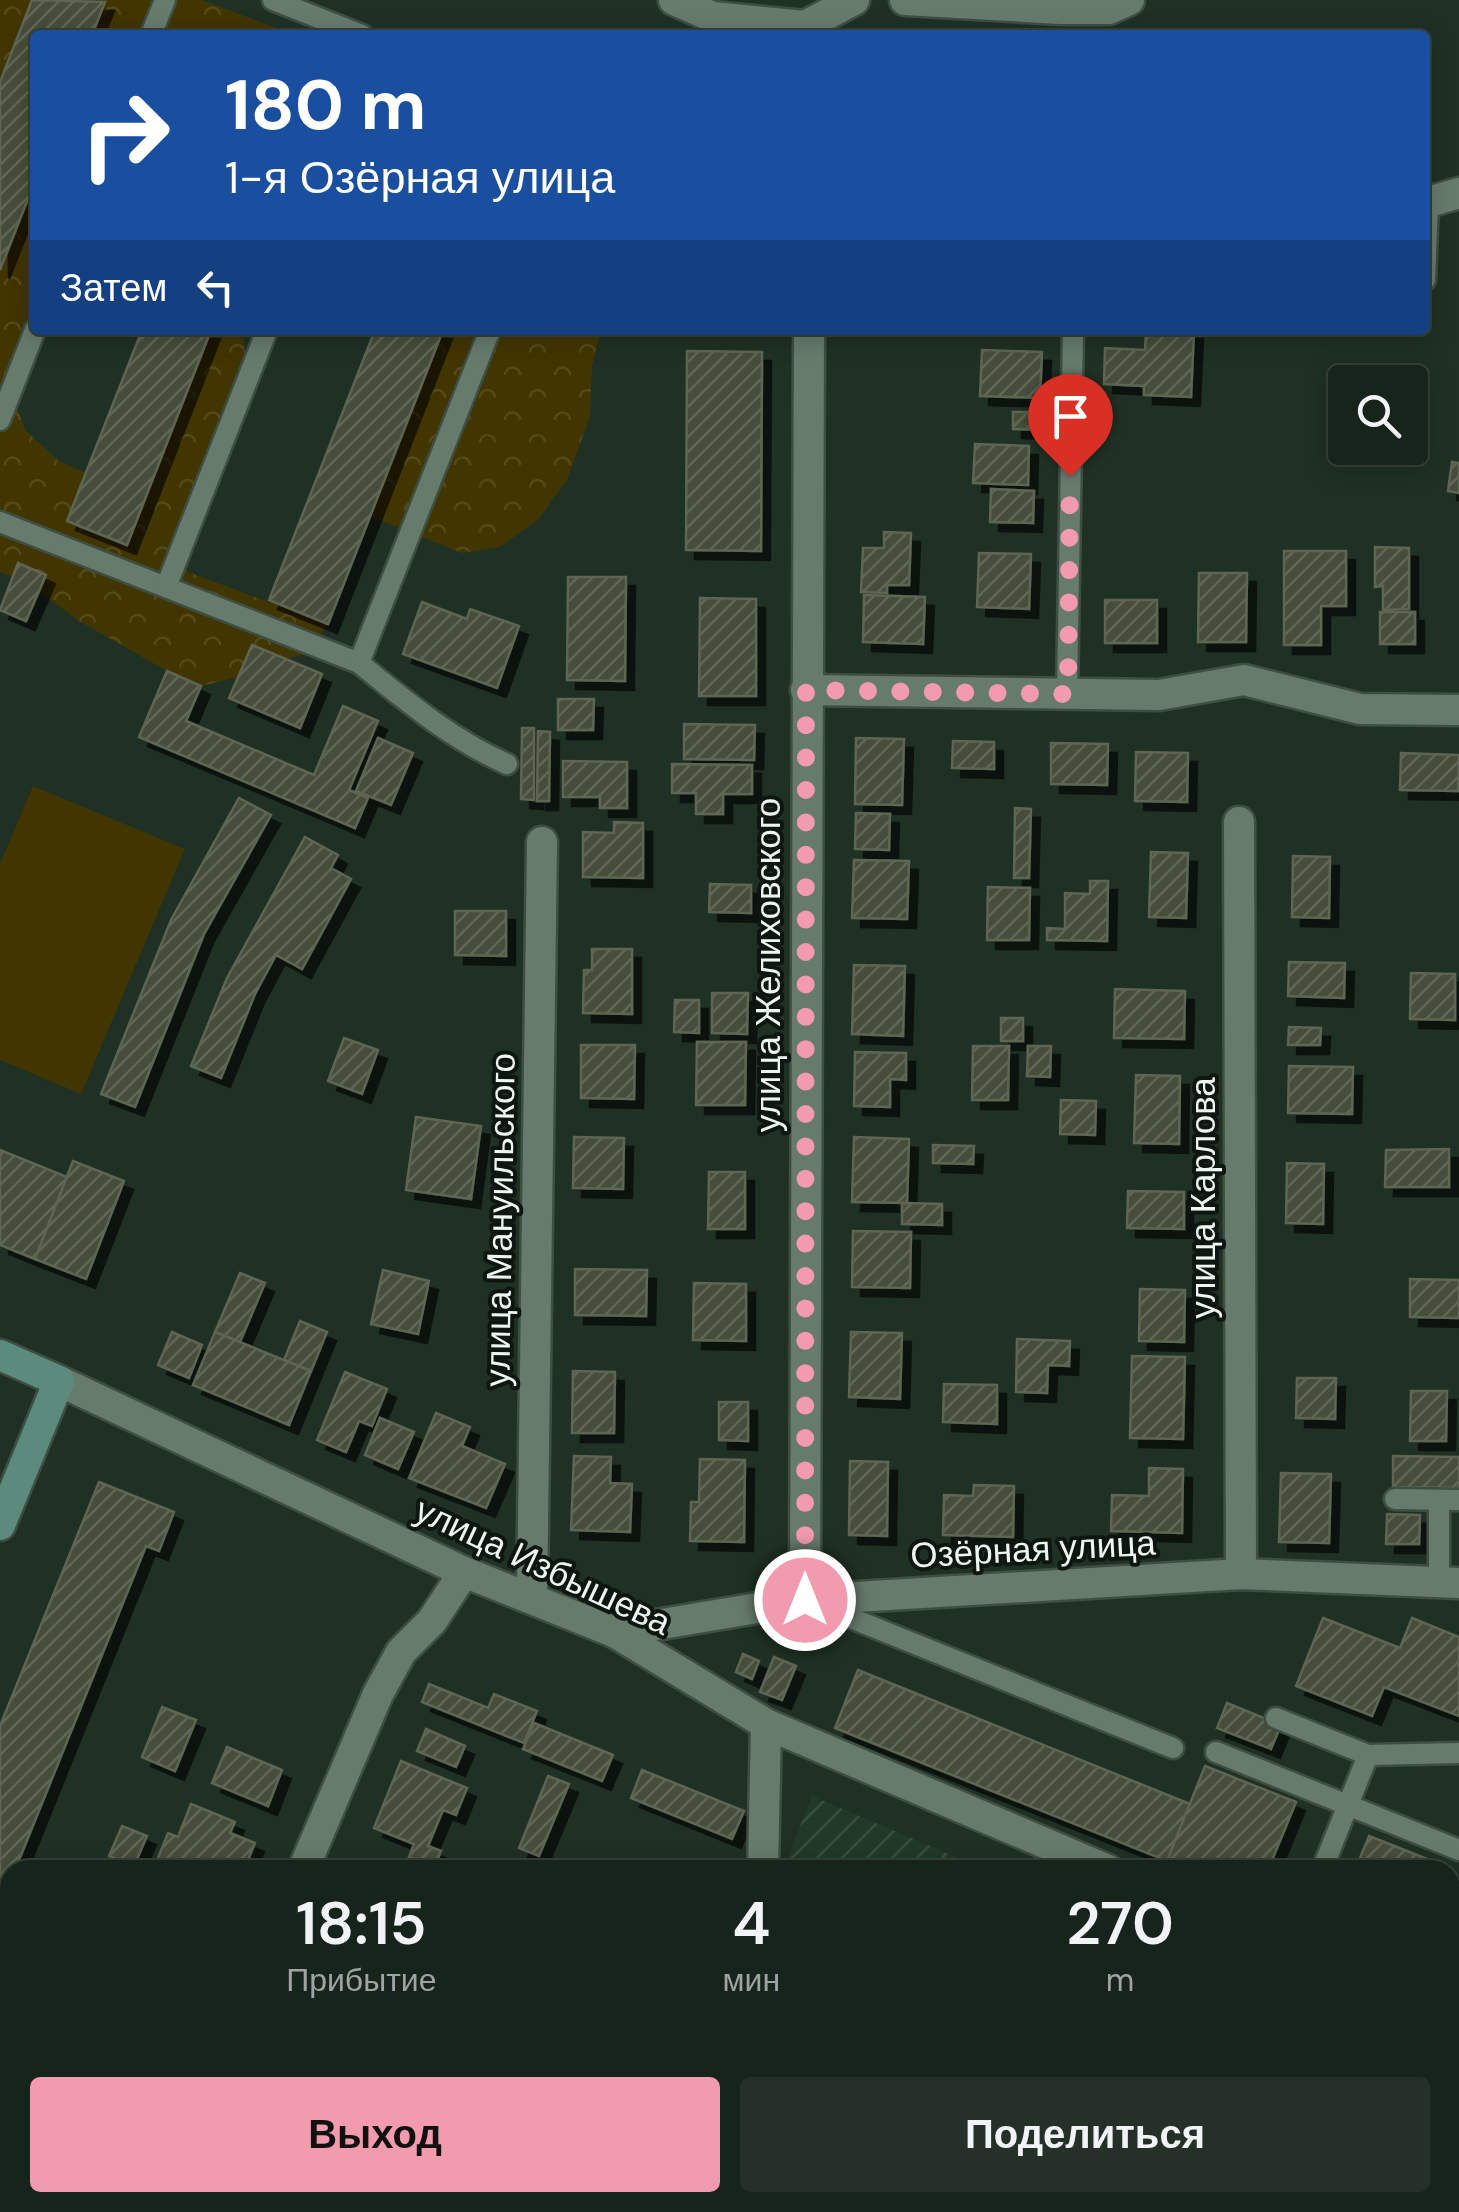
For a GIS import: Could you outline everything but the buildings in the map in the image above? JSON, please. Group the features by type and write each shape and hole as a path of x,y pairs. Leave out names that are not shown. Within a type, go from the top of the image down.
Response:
{"main road":[{"name":"улица Избышева","path":"0,1355 59,1381"},
{"path":"0,1525 59,1381"}],"street":[{"path":"674,0 713,18 805,30 854,0"},
{"path":"905,0 1061,9 1117,3"},
{"path":"1430,202 1459,193"},
{"name":"улица Желиховского","path":"805,1600 809,335"},
{"path":"806,690 1159,695 1244,680 1360,709 1459,710"},
{"name":"улица Карлова","path":"1240,822 1241,1574"},
{"name":"улица Мануильского","path":"532,1598 542,842"},
{"name":"улица Избышева","path":"59,1381 464,1572 614,1632 766,1724 1085,1860"},
{"path":"307,1860 378,1694 402,1652 432,1621 464,1572"},
{"name":"Озёрная улица","path":"614,1632 805,1600 1241,1574 1449,1583"},
{"path":"763,1860 766,1724"}],"lane":[{"path":"153,30 165,0"},
{"path":"273,0 349,30"},
{"path":"0,420 33,335"},
{"path":"166,587 265,335"},
{"path":"360,663 488,335"},
{"path":"1068,694 1072,335"},
{"path":"0,522 360,663 429,720 470,748 507,764"},
{"path":"1395,1499 1449,1500 1449,1583"},
{"path":"805,1600 1173,1748"},
{"path":"1276,1718 1368,1755 1459,1753"},
{"path":"1216,1752 1459,1850"},
{"path":"1326,1860 1368,1755"}],"shaded area":[{"path":"812,1796 963,1860 787,1860"}],"green space":[{"path":"0,0 32,0 0,82"},
{"path":"100,0 202,0 282,30 94,30 105,3"},
{"path":"30,194 30,335 34,335 15,402 25,430 59,461 86,473 67,521 127,544 209,335 243,335 246,368 171,551 188,572 328,624 306,654 286,659 252,645 238,677 201,686 79,621 39,591 18,564 13,577 0,572 0,270"},
{"path":"441,335 600,335 592,366 590,417 567,480 538,520 500,547 462,553 370,516"},
{"path":"33,786 185,849 81,1094 0,1060 0,864"}],"route":[{"path":"805,1600 806,690 1068,694 1070,476"}]}
